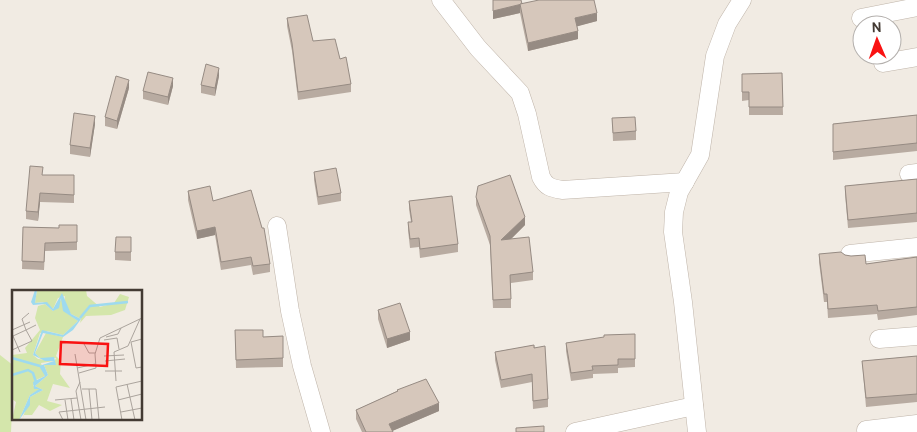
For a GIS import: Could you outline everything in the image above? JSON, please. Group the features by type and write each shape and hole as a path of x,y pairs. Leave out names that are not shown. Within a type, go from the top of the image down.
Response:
{"street":[{"path":"442,0 478,48 520,93 527,114 541,177 549,188 562,190 686,182"},
{"path":"697,432 683,302 673,232 674,212 679,192 700,155 715,56 727,24 742,0"},
{"path":"876,15 917,7"},
{"path":"902,59 917,57"},
{"path":"277,226 290,311 302,366 321,432"},
{"path":"850,254 917,247"},
{"path":"879,339 917,336"},
{"path":"575,432 694,406"},
{"path":"866,430 917,424"}],"green space":[{"path":"0,355 12,364 12,410 11,432 0,432"}],"building":[{"path":"493,0 521,0 522,4 493,11"},
{"path":"539,0 594,0 597,13 575,18 578,31 528,43 520,4"},
{"path":"307,15 313,41 335,39 340,59 346,57 351,84 298,92 287,18"},
{"path":"206,64 219,68 215,88 201,85"},
{"path":"148,72 173,78 168,97 143,91"},
{"path":"782,73 783,107 749,107 749,92 742,92 742,74"},
{"path":"116,76 129,80 117,121 105,117"},
{"path":"74,113 95,116 90,148 70,145"},
{"path":"917,115 917,143 833,152 833,124"},
{"path":"635,117 636,131 613,133 612,118"},
{"path":"30,166 43,167 42,175 74,175 74,195 40,193 38,212 26,211"},
{"path":"336,168 341,193 318,197 314,172"},
{"path":"510,175 525,217 501,240 529,237 533,272 510,275 511,299 493,300 490,236 476,197 478,186"},
{"path":"917,179 917,213 848,220 845,186"},
{"path":"210,186 213,201 251,190 262,228 264,228 270,264 253,266 251,257 221,262 215,227 197,231 188,191"},
{"path":"452,196 458,244 420,249 419,238 410,239 408,222 412,222 409,201"},
{"path":"59,225 77,225 77,242 45,243 44,262 22,261 23,227 59,228"},
{"path":"116,237 131,237 131,252 115,252"},
{"path":"841,252 851,256 865,255 866,264 917,257 917,307 878,311 877,305 828,309 827,294 824,294 819,254"},
{"path":"400,303 410,332 387,339 378,310"},
{"path":"235,330 263,330 263,337 283,336 283,358 236,360"},
{"path":"635,334 635,359 618,359 618,365 592,366 593,370 571,373 566,343 604,337 604,335"},
{"path":"534,345 534,348 545,346 548,399 533,401 532,374 501,380 495,352"},
{"path":"917,356 917,394 866,398 862,361"},
{"path":"426,379 439,403 389,424 393,432 366,432 356,410 397,390"},
{"path":"544,426 544,432 516,432 516,428"}]}
